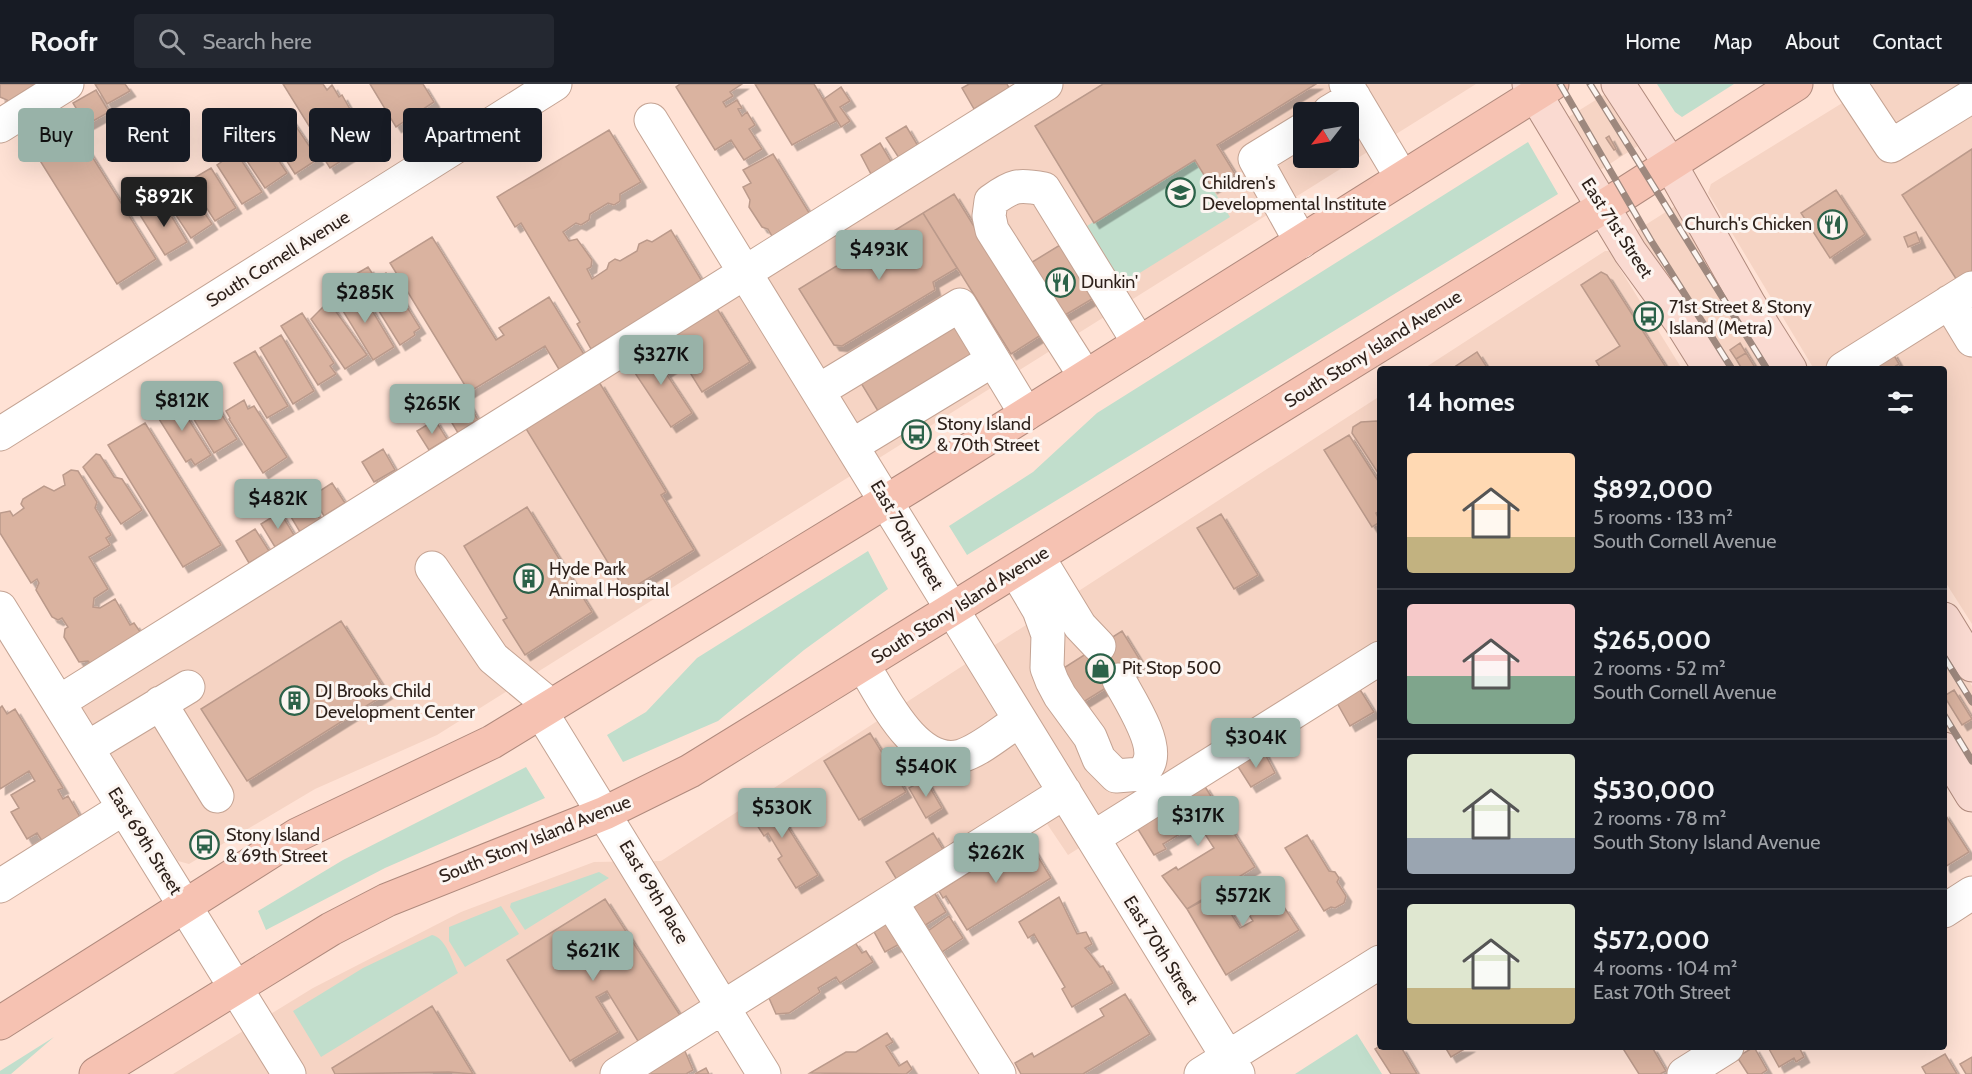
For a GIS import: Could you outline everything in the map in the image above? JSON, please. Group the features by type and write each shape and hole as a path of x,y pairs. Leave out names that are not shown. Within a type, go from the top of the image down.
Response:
{"highway":[{"name":"South Stony Island Avenue","path":"96,1074 331,929 387,900 606,813 690,771 1602,207 1796,84"},
{"path":"0,1023 297,835 447,766 546,709 886,501 1301,242 1539,87"}],"main road":[{"path":"1618,84 1670,164 1749,304 1788,366"},
{"name":"East 71st Street","path":"1539,87 1602,207 1708,366"},
{"path":"1947,624 1972,665"},
{"path":"1947,754 1972,795"}],"street":[{"path":"0,126 67,84"},
{"name":"South Cornell Avenue","path":"0,434 555,84"},
{"path":"58,702 1046,84"},
{"path":"1850,84 1891,146 1972,96"},
{"path":"1343,98 1402,178"},
{"name":"East 70th Street","path":"651,120 1093,838 1222,1068"},
{"path":"1293,136 1255,159 1301,242"},
{"path":"1085,376 992,230 989,216 991,201 1006,190 1020,184 1044,189 1139,343"},
{"path":"1848,366 1960,295 1972,340"},
{"path":"818,391 960,305 1026,414"},
{"path":"853,445 993,360"},
{"path":"1027,564 1099,646"},
{"path":"1027,564 1048,635 1047,668 1060,696 1090,737 1099,759 1116,776 1141,774 1150,763 1150,744 1119,680"},
{"name":"East 69th Place","path":"432,567 493,658 546,709 606,813 764,1074"},
{"name":"East 69th Street","path":"5,629 58,702 290,1074"},
{"path":"1093,838 1377,660"},
{"path":"863,665 906,733 921,746 948,759 963,755 1020,720"},
{"path":"87,748 188,687"},
{"path":"160,704 217,796"},
{"path":"617,1074 1065,792"},
{"path":"0,886 124,808"},
{"path":"1947,908 1972,893"},
{"path":"891,902 999,1074"},
{"path":"1222,1068 1377,964"},
{"path":"1684,1074 1721,1050"}],"shaded area":[{"path":"1046,84 1476,84 1359,157 1359,102 1293,102 1293,168 1342,168 437,735 315,789 189,864 178,861 73,693"},
{"path":"1873,84 1972,84 1972,295 1959,304 1972,326 1972,624 1947,585 1947,366 1812,366 1708,193 1711,184"},
{"path":"1610,91 1644,142 1597,172 1567,118"},
{"path":"1680,203 1774,366 1718,366 1631,234"},
{"path":"1605,251 1609,251 1680,366 1428,366"},
{"path":"1377,398 1377,661 1068,855 1033,803 604,1074 173,1074 313,988 461,912 594,862 661,861"},
{"path":"1947,645 1972,686 1972,778 1947,738"}],"green space":[{"path":"1657,84 1734,84 1682,117 1675,112"},
{"path":"1528,142 1558,194 967,555 949,526 1033,472 1097,413"},
{"path":"1195,160 1230,217 1117,287 1082,229"},
{"path":"868,551 888,589 804,650 718,721 623,762 607,735 646,712 697,658"},
{"path":"526,767 545,798 385,868 266,930 258,911 343,860"},
{"path":"599,872 609,878 525,930 510,907 511,903"},
{"path":"501,906 519,934 465,967 449,941 449,927"},
{"path":"432,935 445,945 458,973 321,1057 293,1011 363,968"},
{"path":"1357,1034 1382,1074 1295,1074"},
{"path":"54,1037 11,1074 0,1074 0,1071"}],"building":[{"path":"0,84 36,84 9,101 0,97"},
{"path":"95,84 125,84 130,91 107,104"},
{"path":"283,84 323,84 327,90 332,85 339,97 342,95 349,108 309,108 309,126"},
{"path":"370,84 423,84 434,102 425,108 403,108 403,122 396,127 391,119 391,108 385,108"},
{"path":"680,84 742,84 730,92 733,96 723,102 726,107 737,100 742,108 738,109 742,116 747,112 755,125 749,129 762,149 744,160 731,140 715,150 676,87"},
{"path":"755,84 814,84 836,121 792,145"},
{"path":"969,84 1007,84 1009,88 974,109 962,88"},
{"path":"1103,84 1316,84 1217,145 1235,174 1212,188 1195,160 1094,223 1035,126"},
{"path":"841,87 850,101 840,107 850,121 841,127 824,99"},
{"path":"96,90 107,108 106,114 94,120 94,108 76,108 73,103"},
{"path":"906,126 918,146 899,158 886,138"},
{"path":"297,128 309,146 309,162 313,162 295,174 287,162 297,162"},
{"path":"609,130 641,182 620,194 620,201 614,205 608,203 590,214 589,220 581,225 576,223 563,232 569,241 577,239 592,260 591,267 587,269 592,279 607,269 609,263 615,259 620,261 637,251 639,244 647,240 652,242 671,230 703,283 591,349 577,324 580,322 521,223 515,227 497,197"},
{"path":"1609,136 1616,149 1614,150 1606,138"},
{"path":"880,143 893,165 872,176 861,155"},
{"path":"1972,149 1972,281 1962,288 1902,195"},
{"path":"773,154 811,216 773,238 768,229 762,227 749,207 750,200 743,187 751,183 743,170"},
{"path":"94,160 156,259 117,284 41,162 94,162"},
{"path":"221,162 242,162 262,192 242,204 217,165"},
{"path":"248,162 280,162 287,173 265,188"},
{"path":"326,162 340,162 330,168"},
{"path":"211,168 236,208 215,221 189,181"},
{"path":"185,184 212,224 191,238 164,197"},
{"name":"Church's Chicken","path":"1836,190 1865,234 1830,258 1801,213"},
{"path":"954,194 1041,335 1011,354 923,213"},
{"path":"163,202 187,242 165,255 140,215"},
{"path":"923,213 957,268 933,282 935,290 842,346 834,345 799,289"},
{"path":"1916,232 1920,242 1908,247 1904,237"},
{"path":"432,237 496,340 504,335 499,328 549,297 585,356 560,371 545,346 469,392 390,263"},
{"name":"Dunkin'","path":"1060,245 1092,299 1060,318 1029,264"},
{"path":"368,267 376,279 386,273 420,328 414,332 415,335 400,345 356,274"},
{"path":"1601,272 1607,275 1665,366 1599,366 1596,361 1620,346 1581,285"},
{"path":"358,287 394,347 373,360 337,301"},
{"path":"325,305 332,306 367,355 345,369 311,319"},
{"path":"716,307 750,362 702,392 668,337"},
{"path":"302,313 334,363 330,366 336,374 318,385 281,326"},
{"path":"967,319 987,350 881,416 861,383"},
{"path":"281,335 314,391 293,404 260,348"},
{"path":"1740,343 1746,353 1736,359 1730,350"},
{"path":"657,346 671,368 665,372 692,413 671,427 629,364"},
{"path":"255,351 288,406 267,418 234,363"},
{"path":"1477,352 1486,366 1456,366"},
{"path":"1892,352 1899,364 1896,366 1869,366"},
{"path":"1746,353 1754,366 1740,366 1736,359"},
{"path":"599,382 666,492 661,495 694,550 626,592 525,427"},
{"path":"202,383 237,439 214,453 180,396"},
{"path":"175,398 211,455 195,465 191,459 186,462 154,411"},
{"path":"244,400 248,409 254,406 287,457 263,473 226,411"},
{"path":"467,401 478,420 458,433 446,413"},
{"path":"435,420 447,439 429,450 417,431"},
{"path":"1377,421 1377,471 1352,433 1353,427 1361,422"},
{"path":"145,423 221,545 183,567 108,445"},
{"path":"1349,435 1377,479 1377,524 1372,527 1324,450"},
{"path":"383,449 395,470 374,482 362,462"},
{"path":"96,454 100,455 114,477 122,479 142,510 121,524 83,467"},
{"path":"71,470 78,471 97,502 95,508 111,535 106,538 110,545 89,557 108,589 94,598 93,607 100,608 115,599 130,625 134,623 143,636 93,667 88,661 79,662 64,637 65,629 68,627 62,618 58,620 52,617 36,590 39,583 37,579 31,583 0,533 0,513 10,511 13,516 24,508 21,504 23,499 44,486 54,491 65,485 63,475"},
{"path":"332,483 345,503 324,516 312,496"},
{"path":"307,499 320,519 300,532 288,512"},
{"name":"Hyde Park Animal Hospital","path":"527,507 592,612 525,655 503,620 507,618 464,546"},
{"path":"280,512 294,535 275,547 261,524"},
{"path":"1221,514 1258,575 1234,589 1197,528"},
{"path":"255,529 269,551 249,563 236,541"},
{"name":"DJ Brooks Child Development Center","path":"341,621 387,693 247,781 201,709"},
{"name":"Pit Stop 500","path":"1122,631 1143,665 1080,704 1059,671"},
{"path":"1359,688 1374,712 1350,726 1336,701"},
{"path":"1954,690 1972,719 1962,725 1947,701 1947,694"},
{"path":"2,706 7,714 15,709 63,788 58,790 63,799 68,796 84,824 46,847 37,833 27,839 11,812 19,808 11,795 35,781 29,771 0,789 0,708"},
{"path":"870,733 906,792 859,820 824,761"},
{"path":"1263,750 1275,773 1251,787 1237,765"},
{"path":"925,779 942,808 926,818 909,788"},
{"path":"1204,785 1255,867 1187,909 1162,876 1176,867 1178,870 1214,848 1198,823 1163,844 1166,849 1154,855 1136,826"},
{"path":"772,791 784,809 785,823 818,875 796,888 778,859 782,856 768,833 764,836 746,808"},
{"path":"1947,818 1969,852 1947,866"},
{"path":"933,833 944,851 897,880 886,862"},
{"path":"1307,835 1329,871 1335,872 1339,878 1337,882 1346,896 1344,903 1335,908 1331,907 1324,911 1285,848"},
{"path":"1026,837 1051,878 967,930 946,896 943,898 939,891"},
{"path":"1260,878 1277,906 1284,907 1299,930 1226,975 1187,909 1206,899 1209,905 1216,900 1218,904 1223,901 1240,928 1253,921 1235,893"},
{"path":"932,889 946,912 924,926 910,903"},
{"path":"1059,897 1077,934 1086,932 1092,944 1085,948 1100,967 1103,966 1113,983 1072,1007 1062,989 1065,987 1034,934 1028,938 1019,922"},
{"path":"605,899 683,1020 641,1046 607,991 596,997 618,1032 570,1061 507,960"},
{"path":"949,916 963,938 942,952 928,931"},
{"path":"890,917 905,941 885,952 872,928"},
{"path":"854,941 862,953 866,951 873,962 840,983 836,977 818,988 820,992 789,1013 776,1014 769,998"},
{"path":"1125,994 1150,1034 1083,1074 1021,1074 1015,1063 1032,1053 1034,1057 1104,1016 1100,1009"},
{"path":"432,1006 473,1074 449,1072 335,1074 332,1068"},
{"path":"887,1033 893,1042 886,1046 899,1066 907,1061 912,1069 906,1074 810,1073 846,1052 856,1052"},
{"path":"684,1049 693,1070 686,1074 638,1074"},
{"path":"1375,1049 1403,1050 1417,1074 1391,1074"},
{"path":"1447,1050 1463,1050 1451,1057"},
{"path":"1624,1050 1654,1050 1666,1071 1660,1074 1639,1074"},
{"path":"1749,1050 1756,1050 1767,1070 1761,1074 1748,1074 1737,1057"},
{"path":"1770,1050 1800,1050 1804,1057 1796,1062 1794,1058 1779,1067"},
{"path":"1945,1054 1957,1074 1926,1074 1922,1067"},
{"path":"1972,1057 1972,1074 1966,1074 1960,1064"},
{"path":"706,1068 709,1074 695,1074"}],"railway":[{"path":"1560,84 1650,239 1730,366"},
{"path":"1590,84 1765,366"},
{"path":"1947,662 1972,702"},
{"path":"1947,720 1972,761"}],"place":[{"name":"Children's Developmental Institute","path":"1181,193"},
{"name":"Church's Chicken","path":"1833,224"},
{"name":"Dunkin'","path":"1060,282"},
{"name":"71st Street & Stony Island (Metra)","path":"1648,317"},
{"name":"Stony Island & 70th Street","path":"916,434"},
{"name":"Hyde Park Animal Hospital","path":"528,579"},
{"name":"Pit Stop 500","path":"1101,668"},
{"name":"DJ Brooks Child Development Center","path":"294,701"},
{"name":"Stony Island & 69th Street","path":"205,845"}]}
